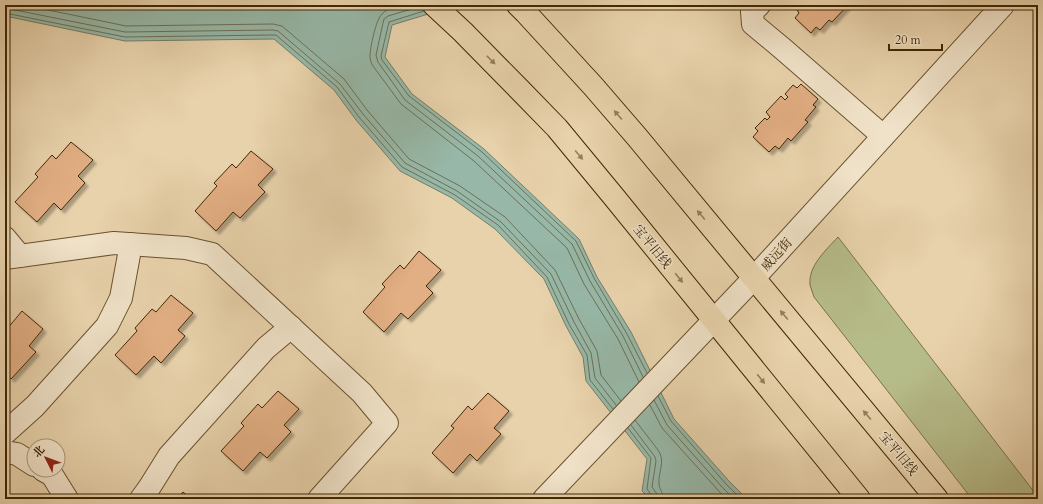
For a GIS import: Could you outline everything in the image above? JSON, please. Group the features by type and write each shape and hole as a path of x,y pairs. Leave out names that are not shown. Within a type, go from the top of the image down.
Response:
{"main road":[{"name":"宝平旧线","path":"434,5 463,32 557,128 859,499"},
{"name":"宝平旧线","path":"522,9 593,86 637,137 937,499"}],"street":[{"path":"759,5 752,12 754,24 883,136"},
{"name":"威远街","path":"544,499 754,278 1003,5"},
{"path":"9,257 114,243 186,248 212,254 362,393 388,423 319,499"},
{"path":"5,432 35,406 107,326 121,298 131,244"},
{"path":"140,499 150,488 169,456 266,348 291,327"},
{"path":"5,452 17,454 26,460"},
{"path":"54,478 67,499"}],"green space":[{"path":"838,237 1038,497 1038,499 972,499 814,297 810,285 812,271 823,253"}],"water":[{"path":"5,5 458,5 392,25 385,57 412,94 484,149 579,239 597,277 631,332 674,419 747,499 650,499 642,491 647,459 586,381 583,357 566,326 544,279 495,229 452,198 400,171 356,120 334,90 274,39 125,41 5,16"}],"building":[{"path":"801,5 848,5 832,22 829,20 820,30 816,27 811,33 795,18 799,13 797,10"},
{"path":"801,84 818,99 813,105 816,107 805,120 808,122 791,141 788,138 779,149 775,146 769,152 753,137 758,131 755,128 765,118 767,120 770,117 766,112 781,96 785,100 788,97 785,94 793,85 797,88"},
{"path":"71,142 93,160 78,176 85,183 61,210 54,203 37,222 15,202 38,177 35,174 52,155 56,159"},
{"path":"251,151 273,169 258,185 265,192 240,218 233,212 216,231 195,211 217,186 214,183 232,164 236,168"},
{"path":"419,251 441,270 426,286 433,293 408,319 401,313 384,332 363,312 385,287 382,284 400,265 404,269"},
{"path":"171,295 193,313 178,330 185,336 161,363 154,356 136,375 115,355 137,331 135,328 152,309 156,312"},
{"path":"22,311 43,329 29,346 36,352 11,379 5,373 5,327 7,329"},
{"path":"278,391 299,409 284,425 291,432 267,458 260,452 243,471 221,451 244,426 241,423 258,404 262,408"},
{"path":"488,393 509,411 494,428 501,434 477,461 470,454 453,473 432,453 454,428 451,426 468,406 472,410"},
{"path":"183,492 191,499 177,499"}]}
